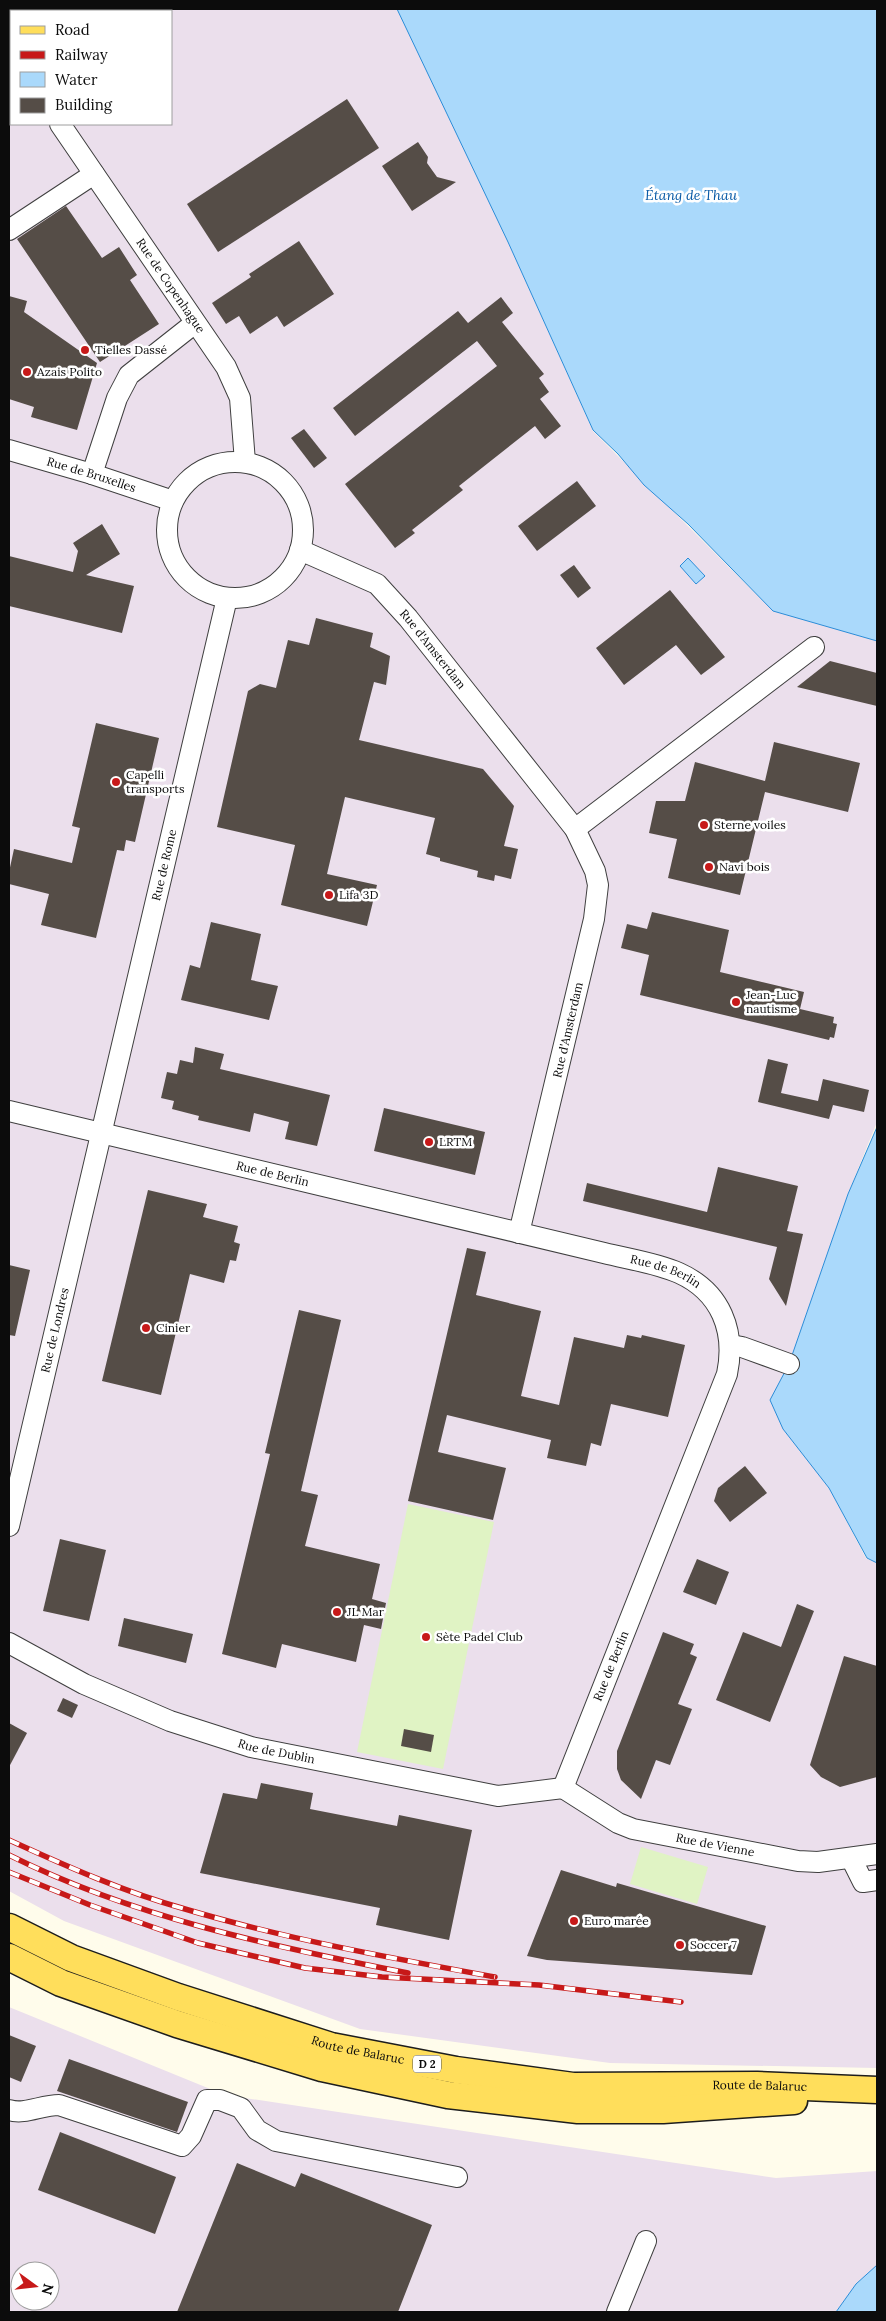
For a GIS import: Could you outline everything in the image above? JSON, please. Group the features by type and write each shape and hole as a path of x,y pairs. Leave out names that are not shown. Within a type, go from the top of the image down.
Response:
{"main road":[{"name":"Route de Balaruc","path":"9,1926 71,1958 178,1997 331,2046 456,2070 573,2086 757,2085 877,2090"},
{"name":"Route de Balaruc","path":"9,1957 61,1983 177,2024 322,2068 448,2095 578,2110 663,2110 877,2096"}],"street":[{"name":"Rue de Copenhague","path":"61,125 226,367 240,398 245,462"},
{"path":"9,230 94,174"},
{"path":"92,474 117,398 129,375 196,323"},
{"name":"Rue de Bruxelles","path":"9,450 92,474 173,501"},
{"path":"223,462 245,462 267,470 286,484 298,504 303,527 300,550 289,571 272,587 250,596 227,598 206,592 189,580 176,563 168,543 168,522 173,501 185,483 203,470 223,462"},
{"name":"Rue d'Amsterdam","path":"300,550 377,584 408,618 575,829 594,871 598,885 594,919 519,1233"},
{"name":"Rue de Rome","path":"102,1134 227,598"},
{"path":"575,829 814,646"},
{"name":"Rue de Berlin","path":"9,1111 678,1272 696,1282 711,1297 721,1312 731,1345 727,1374 563,1788"},
{"name":"Rue de Londres","path":"9,1526 102,1134"},
{"path":"731,1345 742,1347 789,1364"},
{"name":"Rue de Dublin","path":"9,1643 84,1684 170,1721 251,1747 498,1796 563,1788"},
{"name":"Rue de Vienne","path":"563,1788 618,1823 650,1833 790,1860 818,1862 877,1854"},
{"path":"852,1858 863,1882 877,1880"},
{"path":"9,2110 19,2113 44,2105 59,2105 182,2146 191,2136 207,2100 220,2100 241,2108 257,2130 276,2141 457,2177"},
{"path":"617,2312 646,2241"}],"shaded area":[{"path":"9,9 397,9 508,242 593,431 773,611 877,641 877,1122 848,1194 789,1364 783,1429 829,1488 866,1558 877,1563 877,2068 610,2063 360,2029 64,1921 9,1891"},
{"path":"9,2007 225,2095 776,2178 877,2171 877,2265 856,2284 836,2312 9,2312"}],"green space":[{"name":"Sète Padel Club","path":"408,1504 494,1522 443,1769 357,1752"},
{"path":"641,1847 708,1867 697,1904 630,1884"}],"water":[{"name":"Étang de Thau","path":"397,9 877,9 877,641 773,611 688,524 644,485 618,454 593,430 508,242"},
{"path":"688,558 705,576 696,584 680,566"},
{"path":"877,1127 877,1563 867,1558 829,1488 783,1429 770,1400 789,1364 848,1194"},
{"path":"877,2265 877,2312 836,2312 856,2284"}],"building":[{"path":"347,99 379,148 218,252 187,204"},
{"path":"418,142 428,157 427,163 437,177 456,182 412,211 382,166"},
{"path":"66,206 102,258 119,247 137,275 130,280 159,324 100,362 17,239"},
{"path":"299,241 334,294 284,327 277,316 250,334 239,316 226,324 212,303 251,277 249,274"},
{"path":"9,296 27,301 24,312 97,363 77,430 31,417 34,407 9,399"},
{"path":"501,297 513,313 502,322 544,374 539,378 549,392 540,399 561,426 545,439 535,426 459,486 463,490 412,530 415,533 395,548 345,484 497,366 477,341 355,436 333,408 458,311 468,323"},
{"path":"304,429 327,458 314,468 291,438"},
{"path":"577,481 596,506 537,551 518,526"},
{"path":"102,524 120,554 86,575 134,586 122,633 9,606 9,556 73,572 78,551 73,543"},
{"path":"574,565 591,588 578,598 560,575"},
{"path":"670,590 725,657 701,675 676,645 624,685 596,648"},
{"path":"316,618 373,633 370,647 390,656 386,685 374,682 359,740 483,769 514,806 504,846 518,849 511,879 495,875 494,881 477,877 478,871 440,861 440,858 426,854 435,818 345,797 327,874 377,885 367,926 281,905 295,845 217,827 248,691 260,684 276,688 288,640 309,645"},
{"path":"830,661 877,673 877,706 797,687"},
{"path":"96,723 159,738 135,842 126,840 124,851 117,850 96,938 41,925 49,894 9,884 9,872 14,849 72,863 80,828 72,826"},
{"path":"774,742 860,763 848,812 765,792 740,895 668,878 677,839 649,833 656,801 685,801 695,762 765,781"},
{"name":"Jean-Luc nautisme","path":"652,912 729,930 720,972 804,992 800,1009 834,1017 833,1023 837,1024 834,1038 830,1037 829,1040 640,995 649,955 621,948 627,924 647,929"},
{"path":"211,922 261,934 251,980 278,986 269,1020 181,1000 190,965 200,968"},
{"path":"195,1047 224,1054 220,1069 330,1095 317,1146 285,1139 289,1122 254,1113 250,1132 198,1120 199,1116 172,1109 174,1101 161,1098 167,1072 177,1074 180,1060 193,1063"},
{"path":"768,1059 788,1064 781,1093 818,1101 823,1079 869,1090 864,1112 833,1105 829,1119 758,1102"},
{"name":"LRTM","path":"384,1108 485,1132 475,1175 374,1151"},
{"path":"718,1167 798,1186 787,1231 803,1234 786,1306 769,1279 777,1247 583,1201 587,1183 707,1212"},
{"name":"Cinier","path":"148,1190 207,1204 203,1217 238,1226 234,1242 240,1244 236,1261 230,1260 224,1283 190,1274 161,1395 102,1381"},
{"path":"467,1248 486,1252 476,1295 541,1311 521,1396 559,1405 574,1337 624,1348 627,1335 641,1338 642,1335 685,1345 668,1417 611,1404 601,1446 591,1443 586,1466 547,1458 551,1440 447,1415 438,1452 506,1468 493,1520 408,1501"},
{"path":"9,1265 30,1270 15,1336 9,1335"},
{"path":"299,1310 341,1320 301,1491 318,1495 305,1546 380,1564 372,1599 386,1603 381,1629 364,1625 356,1662 282,1644 276,1668 222,1654 270,1454 265,1453"},
{"path":"745,1466 767,1493 730,1522 714,1501 718,1488"},
{"path":"60,1539 106,1550 89,1621 43,1611"},
{"path":"697,1559 729,1572 716,1605 683,1592"},
{"path":"797,1604 814,1611 770,1722 716,1700 743,1632 781,1647"},
{"path":"124,1618 193,1634 186,1663 118,1646"},
{"path":"663,1632 694,1644 690,1654 697,1657 678,1704 692,1709 670,1765 656,1760 641,1799 621,1780 617,1769 617,1751"},
{"path":"844,1656 877,1666 877,1777 840,1787 821,1777 810,1765"},
{"path":"63,1698 78,1705 72,1718 57,1711"},
{"path":"9,1723 27,1733 9,1767"},
{"path":"404,1729 434,1735 431,1752 401,1746"},
{"path":"261,1783 313,1793 310,1809 397,1826 399,1815 472,1830 449,1940 376,1925 380,1908 200,1873 223,1793 257,1799"},
{"name":"Soccer 7","path":"561,1870 616,1887 617,1883 766,1926 752,1975 547,1960 527,1956"},
{"path":"9,2035 36,2046 21,2082 9,2077"},
{"path":"69,2059 188,2102 177,2132 57,2091"},
{"path":"60,2132 176,2177 155,2234 38,2190"},
{"path":"237,2163 295,2187 301,2173 432,2225 398,2312 177,2312"}],"railway":[{"path":"9,1840 118,1887 223,1920 339,1947 495,1977"},
{"path":"9,1855 105,1896 204,1928 408,1973"},
{"path":"9,1872 90,1905 198,1943 305,1968 382,1977 539,1985 681,2002"}],"place":[{"name":"Tielles Dassé","path":"85,350"},
{"name":"Azais Polito","path":"27,372"},
{"name":"Capelli transports","path":"116,782"},
{"name":"Sterne voiles","path":"704,825"},
{"name":"Navi bois","path":"709,867"},
{"name":"Lifa 3D","path":"329,895"},
{"name":"Jean-Luc nautisme","path":"736,1002"},
{"name":"LRTM","path":"429,1142"},
{"name":"Cinier","path":"146,1328"},
{"name":"JL Mar","path":"337,1612"},
{"name":"Sète Padel Club","path":"426,1637"},
{"name":"Euro marée","path":"574,1921"},
{"name":"Soccer 7","path":"680,1945"}]}
